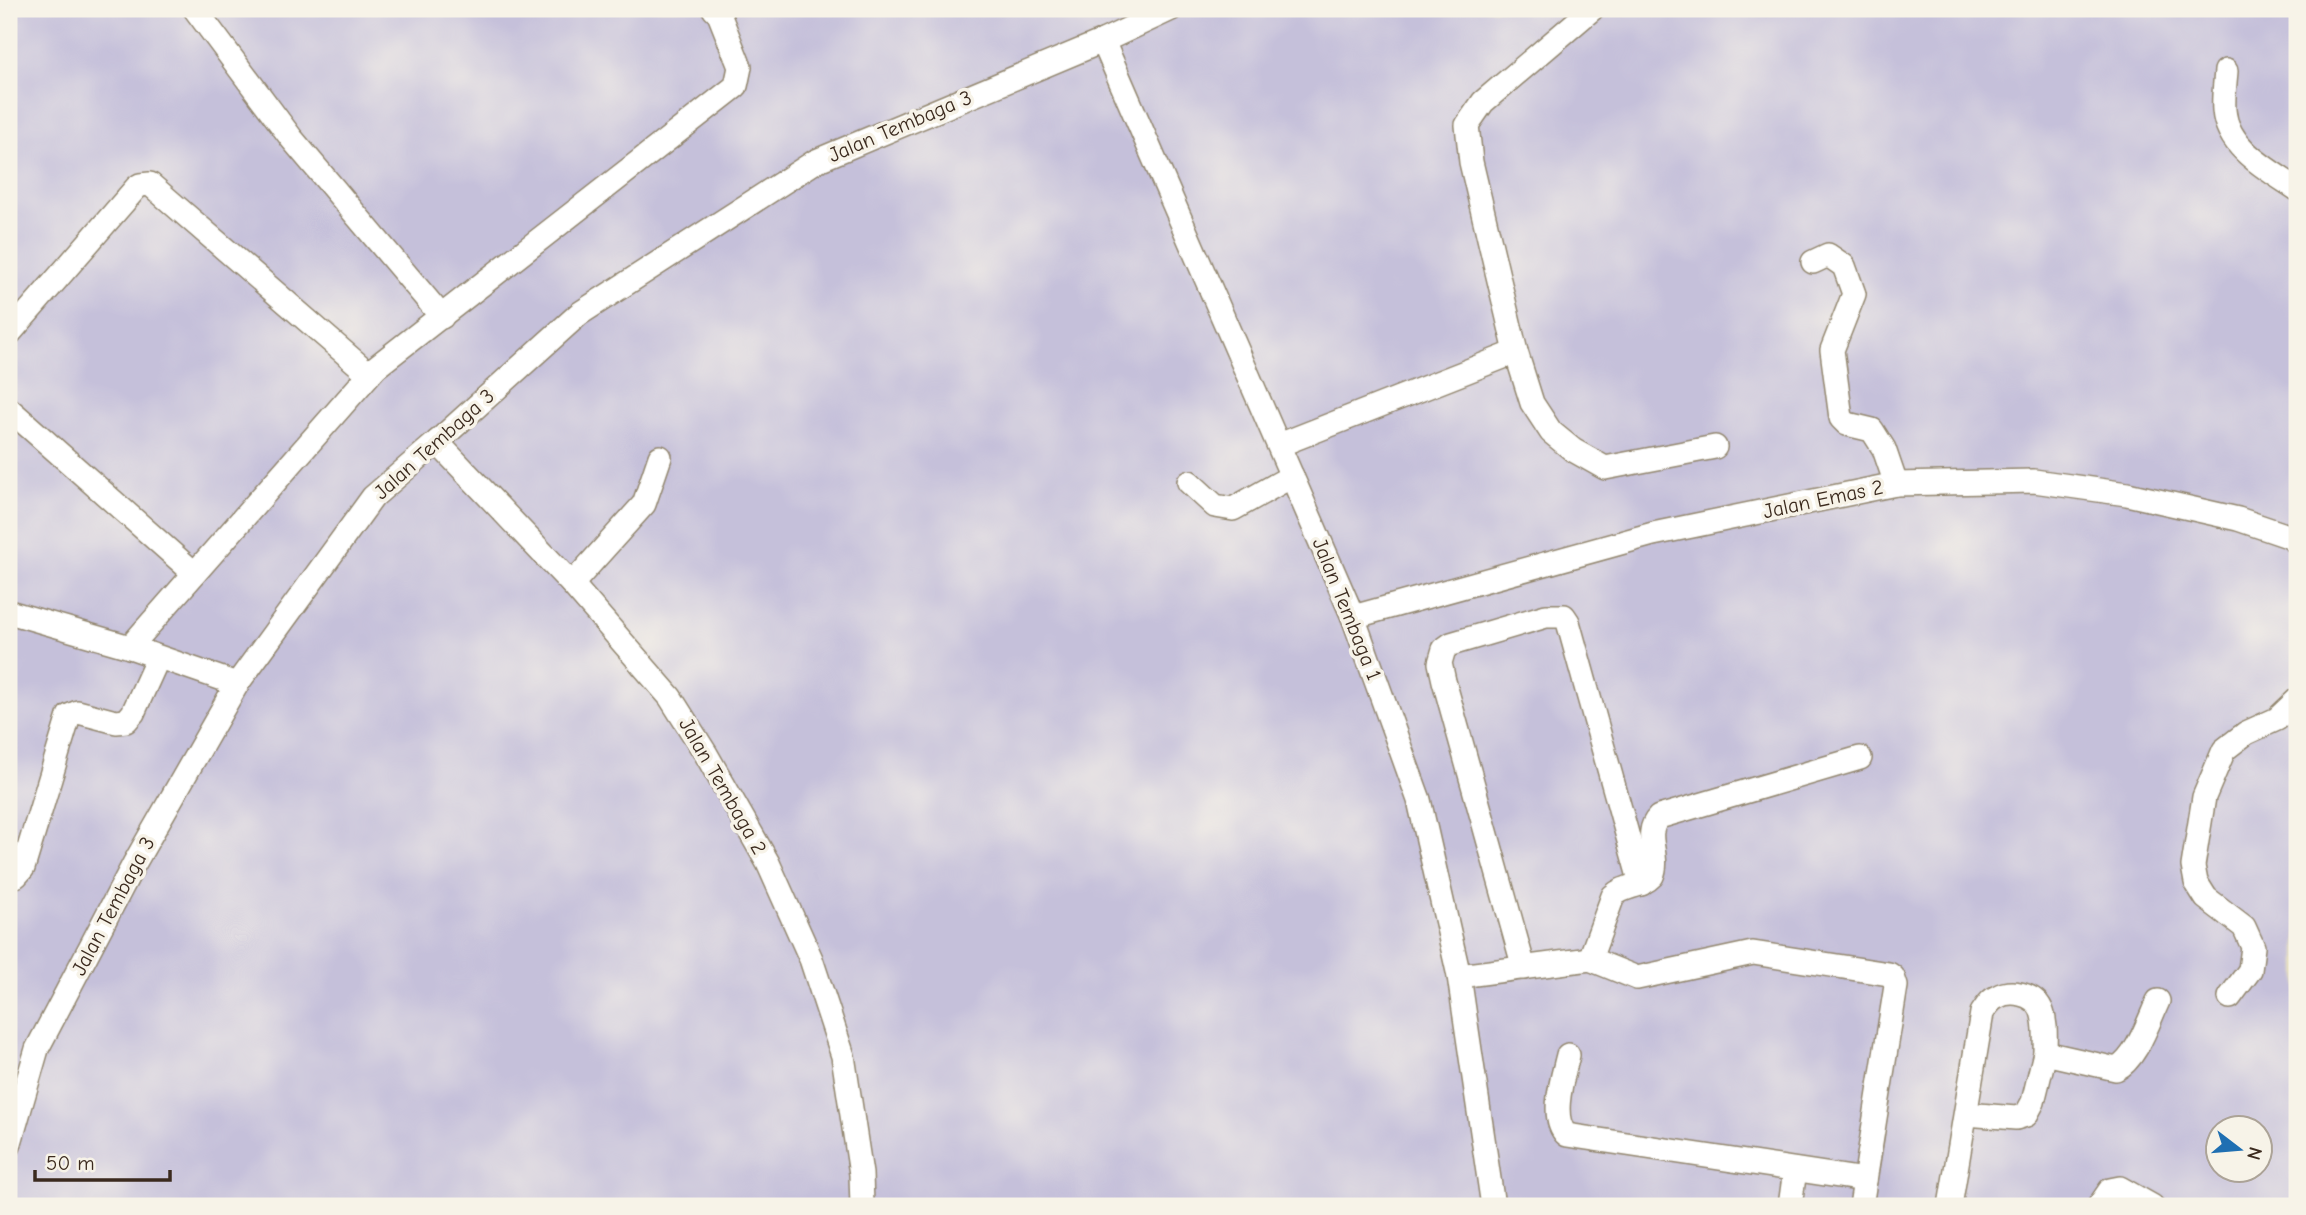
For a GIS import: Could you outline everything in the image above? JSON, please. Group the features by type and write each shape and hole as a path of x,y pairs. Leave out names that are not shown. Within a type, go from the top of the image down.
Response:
{"street":[{"path":"195,9 292,139 442,317"},
{"name":"Jalan Tembaga 3","path":"9,1146 37,1049 134,864 237,684 373,496 579,314 816,161 1103,41 1171,9"},
{"path":"1592,9 1483,102 1467,125 1471,162 1516,352 1532,403 1551,432 1573,450 1605,468 1715,447"},
{"path":"130,647 376,367 736,86 740,67 720,10"},
{"name":"Jalan Tembaga 1","path":"1103,41 1353,617 1419,800 1459,976 1493,1206"},
{"path":"2226,71 2224,112 2230,131 2244,150 2268,172 2297,189"},
{"path":"9,334 136,188 150,184 369,374"},
{"path":"1813,262 1828,255 1844,266 1854,294 1832,350 1841,418 1847,424 1872,430 1884,449 1896,484"},
{"path":"1279,444 1516,352"},
{"path":"9,409 194,573"},
{"name":"Jalan Tembaga 2","path":"437,442 572,584 670,697 768,863 811,959 843,1056 861,1174 862,1206"},
{"path":"572,584 644,504 660,457"},
{"path":"1189,482 1215,506 1233,509 1292,476"},
{"name":"Jalan Emas 2","path":"1353,617 1653,534 1896,484 2034,481 2127,494 2238,519 2288,536 2297,542"},
{"path":"9,612 130,647 237,684"},
{"path":"1524,968 1444,681 1440,663 1444,649 1451,644 1546,616 1564,616 1641,884"},
{"path":"9,877 16,876 23,867 69,716 78,712 116,722 126,721 133,713 158,658"},
{"path":"2230,997 2250,970 2253,947 2244,927 2206,898 2196,882 2193,866 2204,797 2224,750 2246,733 2277,719 2297,700"},
{"path":"1590,959 1613,896 1619,890 1647,881 1655,870 1652,828 1659,817 1860,758"},
{"path":"1459,976 1590,959 1637,978 1753,953 1889,974 1896,986 1861,1206"},
{"path":"1950,1206 1982,1013 1995,997 2006,993 2031,998 2040,1006 2045,1021 2045,1054 2033,1102 2026,1115 2016,1118 1966,1114"},
{"path":"2045,1054 2111,1069 2121,1067 2138,1044 2158,1001"},
{"path":"1568,1055 1558,1100 1559,1124 1567,1135 1865,1180"},
{"path":"1790,1206 1795,1170"},
{"path":"2099,1206 2115,1188 2126,1189 2152,1206"}],"shaded area":[{"path":"9,9 2297,9 2297,1206 9,1206"}]}
